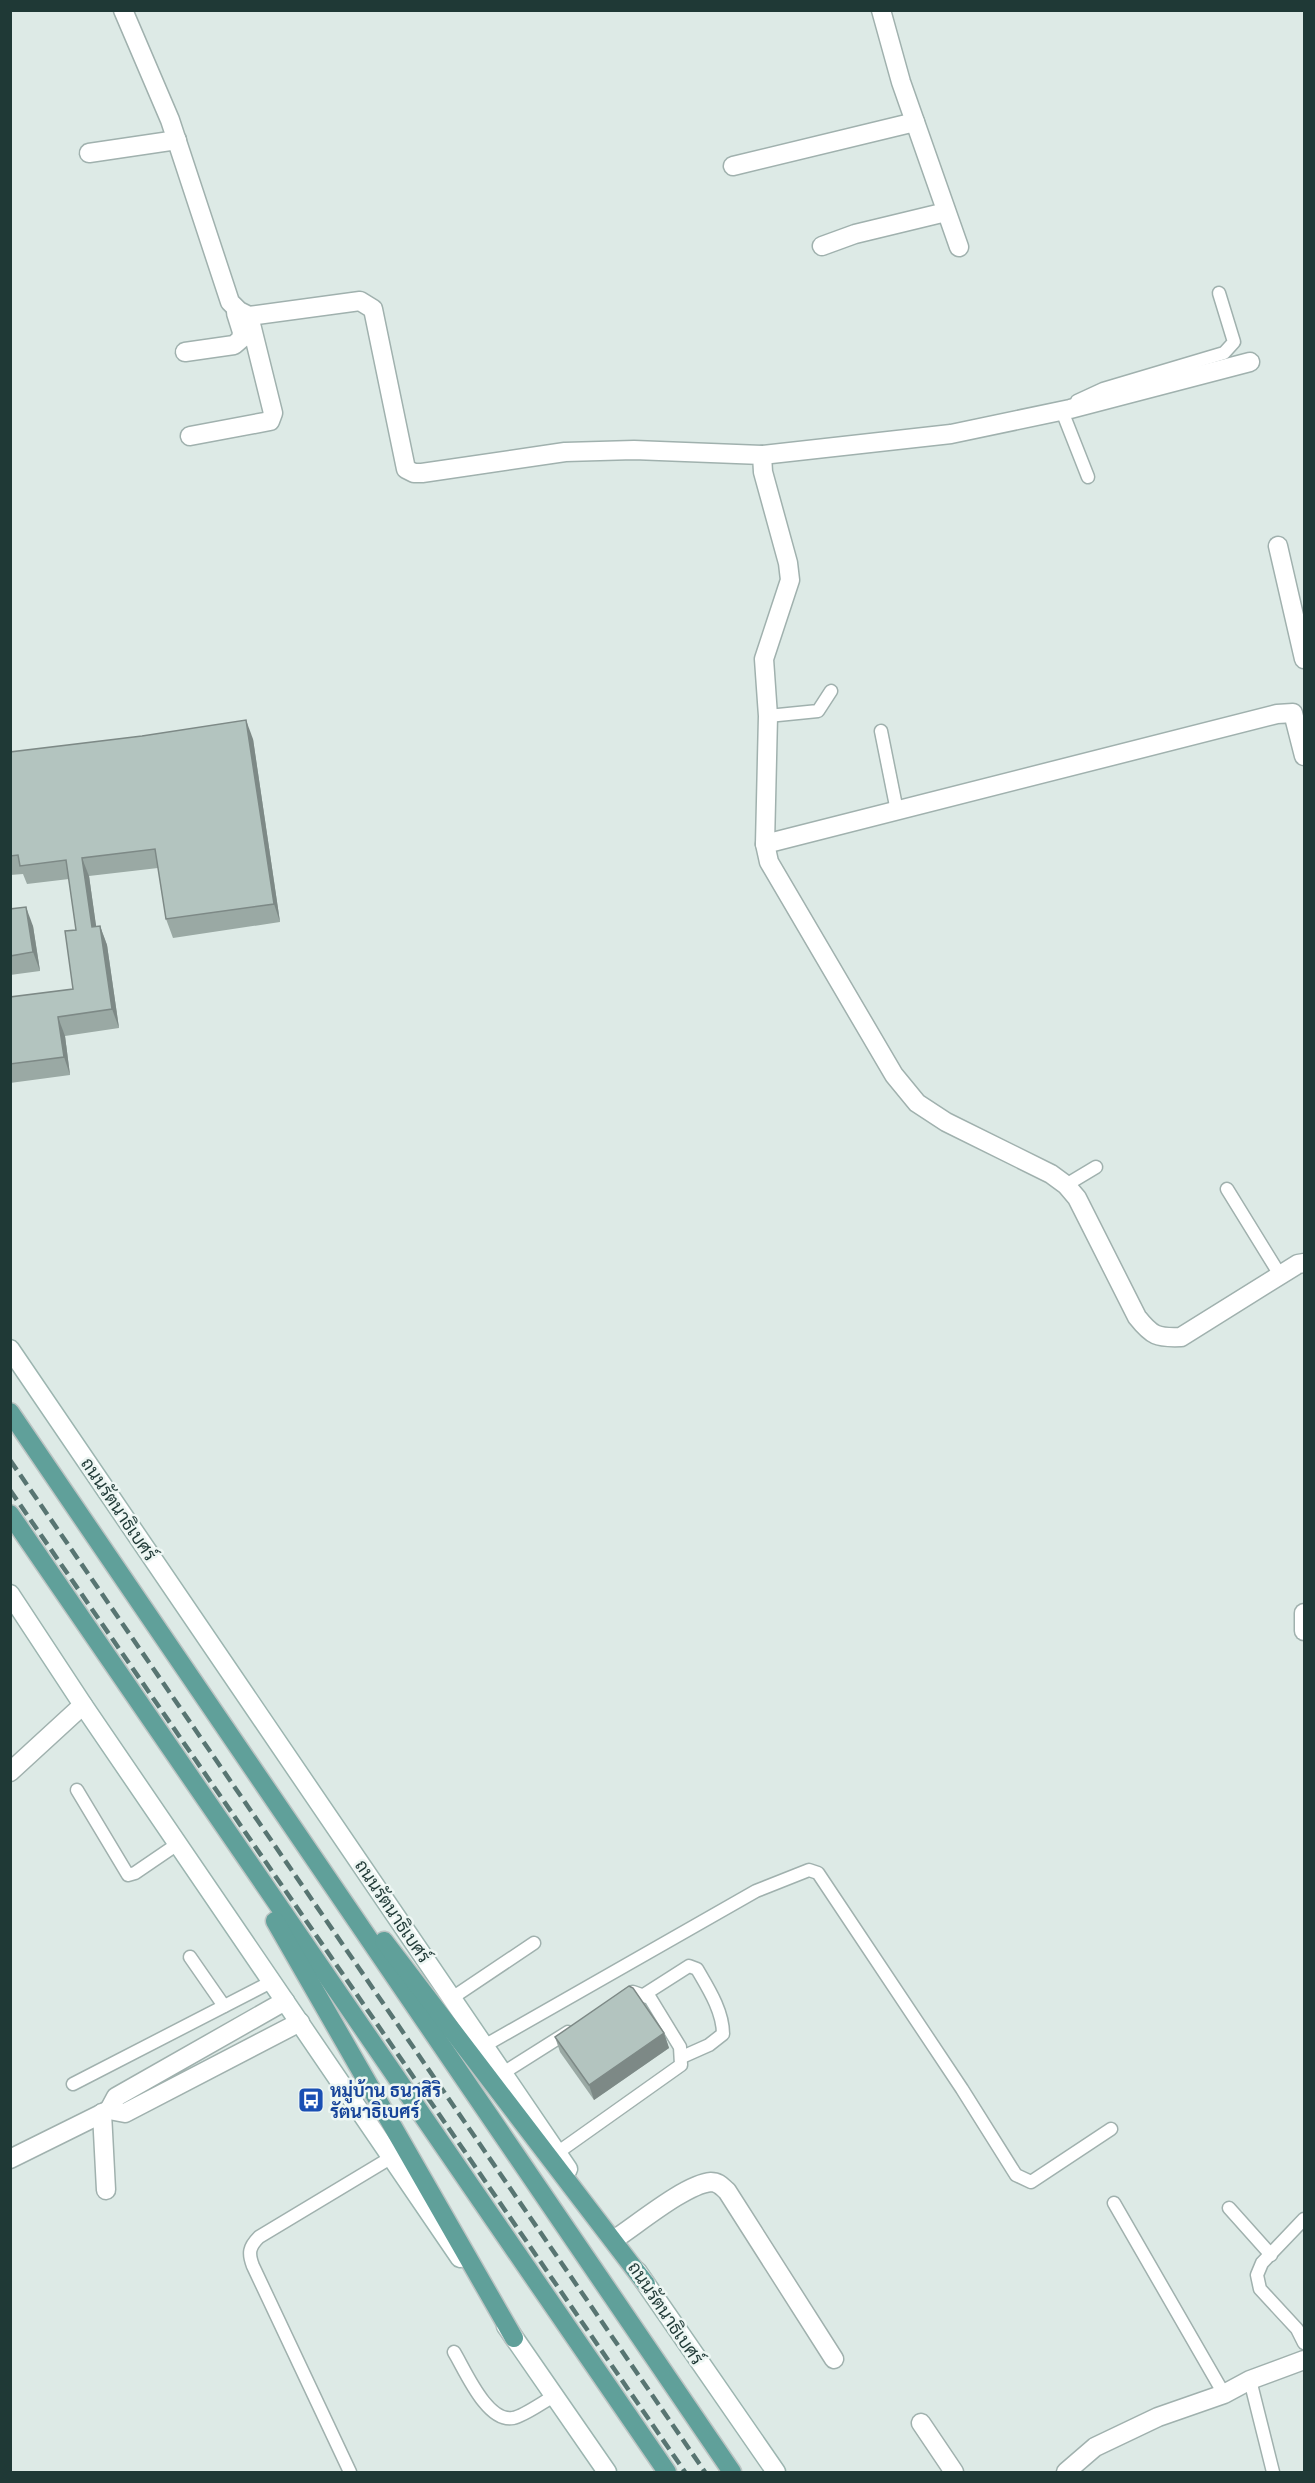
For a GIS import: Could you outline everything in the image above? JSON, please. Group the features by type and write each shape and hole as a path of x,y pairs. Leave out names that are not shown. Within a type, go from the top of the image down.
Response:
{"main road":[{"name":"ถนนรัตนาธิเบศร์","path":"10,1412 732,2472"},
{"path":"10,1514 667,2472"},
{"path":"259,1777 646,2284"},
{"path":"210,1808 514,2338"}],"street":[{"path":"123,10 177,140 230,302 242,311 273,413 270,421 190,436"},
{"path":"881,10 915,122 959,247"},
{"path":"733,166 915,122"},
{"path":"89,153 177,140"},
{"path":"822,246 855,234 946,212"},
{"path":"242,311 360,302 373,309 406,469 414,473 564,452 634,450 762,455 951,434 1066,410 1250,362"},
{"path":"185,352 234,345 241,339 242,311"},
{"path":"762,455 763,471 788,563 790,580 764,659 768,716 765,844 769,862 780,884 894,1076 917,1103 946,1122 1051,1174 1066,1185 1077,1198 1137,1317 1150,1333 1163,1338 1181,1337 1298,1264 1305,1263"},
{"path":"1278,546 1305,659"},
{"path":"765,844 1266,717 1299,711 1305,756"},
{"name":"ถนนรัตนาธิเบศร์","path":"10,1349 776,2472"},
{"path":"10,1594 83,1705 607,2472"},
{"path":"1305,1613 1305,1631"},
{"path":"10,1772 83,1705"},
{"path":"10,2159 105,2112 116,2097 285,2001"},
{"path":"105,2112 126,2113 300,2022"},
{"path":"105,2112 106,2190"},
{"path":"615,2239 690,2188 712,2182 720,2184 727,2191 834,2359"},
{"path":"1066,2472 1095,2446 1158,2417 1224,2394 1250,2380 1305,2360"},
{"path":"921,2423 954,2472"}],"lane":[{"path":"1088,477 1066,410 1078,401 1103,389 1224,353 1230,349 1234,342 1219,293"},
{"path":"768,716 818,711 831,691"},
{"path":"881,731 897,811"},
{"path":"1066,1185 1096,1167"},
{"path":"1227,1189 1280,1275"},
{"path":"77,1790 128,1875 135,1873 179,1843"},
{"path":"484,2046 756,1891 809,1870 818,1872 963,2089 1016,2175 1031,2182 1111,2129"},
{"path":"452,1998 534,1943"},
{"path":"190,1957 224,2006"},
{"path":"642,1996 689,1966 697,1969 723,2025 723,2034 709,2045 682,2057"},
{"path":"73,2084 273,1981"},
{"path":"557,2153 681,2065 680,2047 650,1998 633,1992 613,2005"},
{"path":"503,2073 583,2023"},
{"path":"350,2472 253,2266 249,2256 250,2246 259,2237 392,2157"},
{"path":"1114,2203 1224,2394"},
{"path":"1229,2208 1271,2255"},
{"path":"1305,2219 1262,2263 1257,2275 1260,2289 1297,2329 1305,2343"},
{"path":"454,2352 488,2408 501,2417 513,2418 554,2396"},
{"path":"1250,2380 1273,2472"}],"building":[{"path":"246,720 274,904 166,919 155,849 82,858 92,927 100,926 112,1009 58,1017 64,1057 10,1064 10,997 73,989 65,931 76,930 66,860 20,866 18,855 10,856 10,752 142,736"},
{"path":"26,907 33,952 10,956 10,909"},
{"path":"629,1986 633,1988 664,2033 589,2085 555,2037"}],"railway":[{"path":"10,1460 705,2472"},
{"path":"10,1490 685,2472"}],"place":[{"name":"หมู่บ้าน ธนาสิริ รัตนาธิเบศร์","path":"311,2100"}]}
